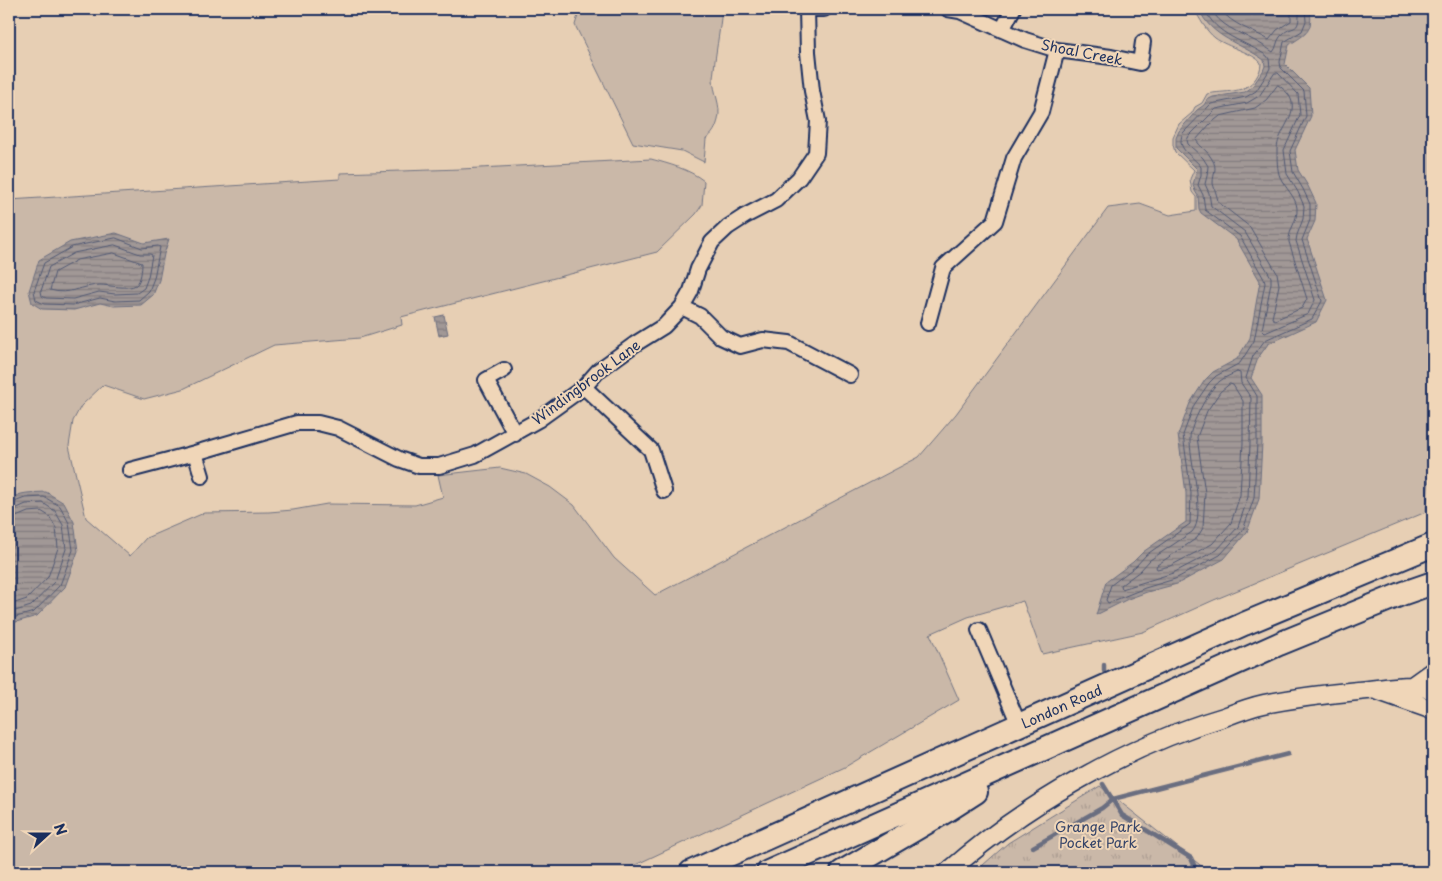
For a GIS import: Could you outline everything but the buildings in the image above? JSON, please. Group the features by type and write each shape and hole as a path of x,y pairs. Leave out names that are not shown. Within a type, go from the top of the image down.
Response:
{"highway":[{"name":"London Road","path":"691,872 1244,624 1430,546"},
{"path":"768,872 1279,644 1433,583"},
{"path":"842,872 948,810 1036,753"}],"street":[{"path":"807,9 824,9"},
{"name":"Windingbrook Lane","path":"130,470 297,423 318,423 338,428 399,460 419,466 439,466 475,455 538,420 584,387 599,370 664,326 682,307 712,242 728,227 776,200 799,178 816,153 818,121 812,91 808,52 807,9"},
{"name":"Shoal Creek","path":"948,9 960,11 1025,40 1057,50 1140,63 1143,42"},
{"path":"1002,30 1013,9"},
{"path":"928,322 943,268 995,221 1014,158 1041,112 1057,50"},
{"path":"682,307 700,316 721,337 740,346 763,340 789,343 850,375"},
{"path":"504,370 486,380 515,434"},
{"path":"584,387 651,450 664,491"},
{"path":"195,453 202,476"},
{"path":"978,630 1019,725"},
{"path":"1412,686 1433,671"},
{"path":"948,872 998,832 1032,808 1070,785 1132,752 1190,727 1262,705 1323,694 1412,686 1433,690"},
{"path":"1376,690 1433,710"}],"green space":[{"path":"580,9 722,9 713,78 719,115 715,128 706,139 704,162 682,151 633,143 575,25"},
{"path":"1194,9 1433,9 1431,45 1433,76 1433,206 1428,218 1433,240 1433,430 1426,512 1214,600 1143,632 1042,654 1023,601 968,617 930,634 959,700 845,767 620,872 9,872 9,200 340,179 340,173 651,159 692,173 704,181 702,205 696,214 657,252 401,317 402,325 360,338 274,345 183,389 144,399 103,385 81,406 73,421 69,446 86,518 130,556 146,538 204,513 269,512 327,504 415,505 443,497 438,475 500,468 526,474 550,487 574,505 614,558 655,595 919,457 956,414 1108,208 1140,204 1170,215 1196,211 1196,197 1192,192 1190,179 1194,170 1175,152 1173,137 1179,124 1192,113 1195,107 1202,103 1207,94 1234,91 1246,87 1256,78 1260,71 1261,63 1253,56 1215,38"},
{"name":"Grange Park Pocket Park","path":"1100,786 1209,872 975,872 1008,843"}],"water":[{"path":"1199,9 1310,9 1311,23 1304,34 1289,45 1285,64 1309,88 1311,116 1295,150 1298,170 1316,203 1315,221 1307,239 1327,300 1316,322 1268,344 1258,358 1251,378 1262,395 1262,443 1259,499 1247,532 1224,559 1177,584 1128,599 1096,615 1106,582 1143,552 1186,522 1186,493 1178,435 1190,403 1205,380 1213,372 1237,359 1250,338 1260,281 1236,239 1201,213 1198,196 1193,185 1197,169 1176,148 1176,138 1179,131 1207,100 1213,97 1245,92 1252,87 1265,66 1264,60 1227,39 1211,27"},
{"path":"116,233 144,243 169,239 159,280 153,295 141,305 114,306 100,303 74,310 42,309 32,303 29,291 39,260 70,242"},
{"path":"444,315 448,334 439,336 435,317"},
{"path":"46,492 64,503 74,522 78,551 65,587 37,616 9,624 9,501 21,494"}],"waterway":[{"path":"1104,665 1104,671"},
{"path":"1033,847 1102,808 1113,799 1288,754"},
{"path":"1103,784 1122,815 1191,858 1197,872"}]}
